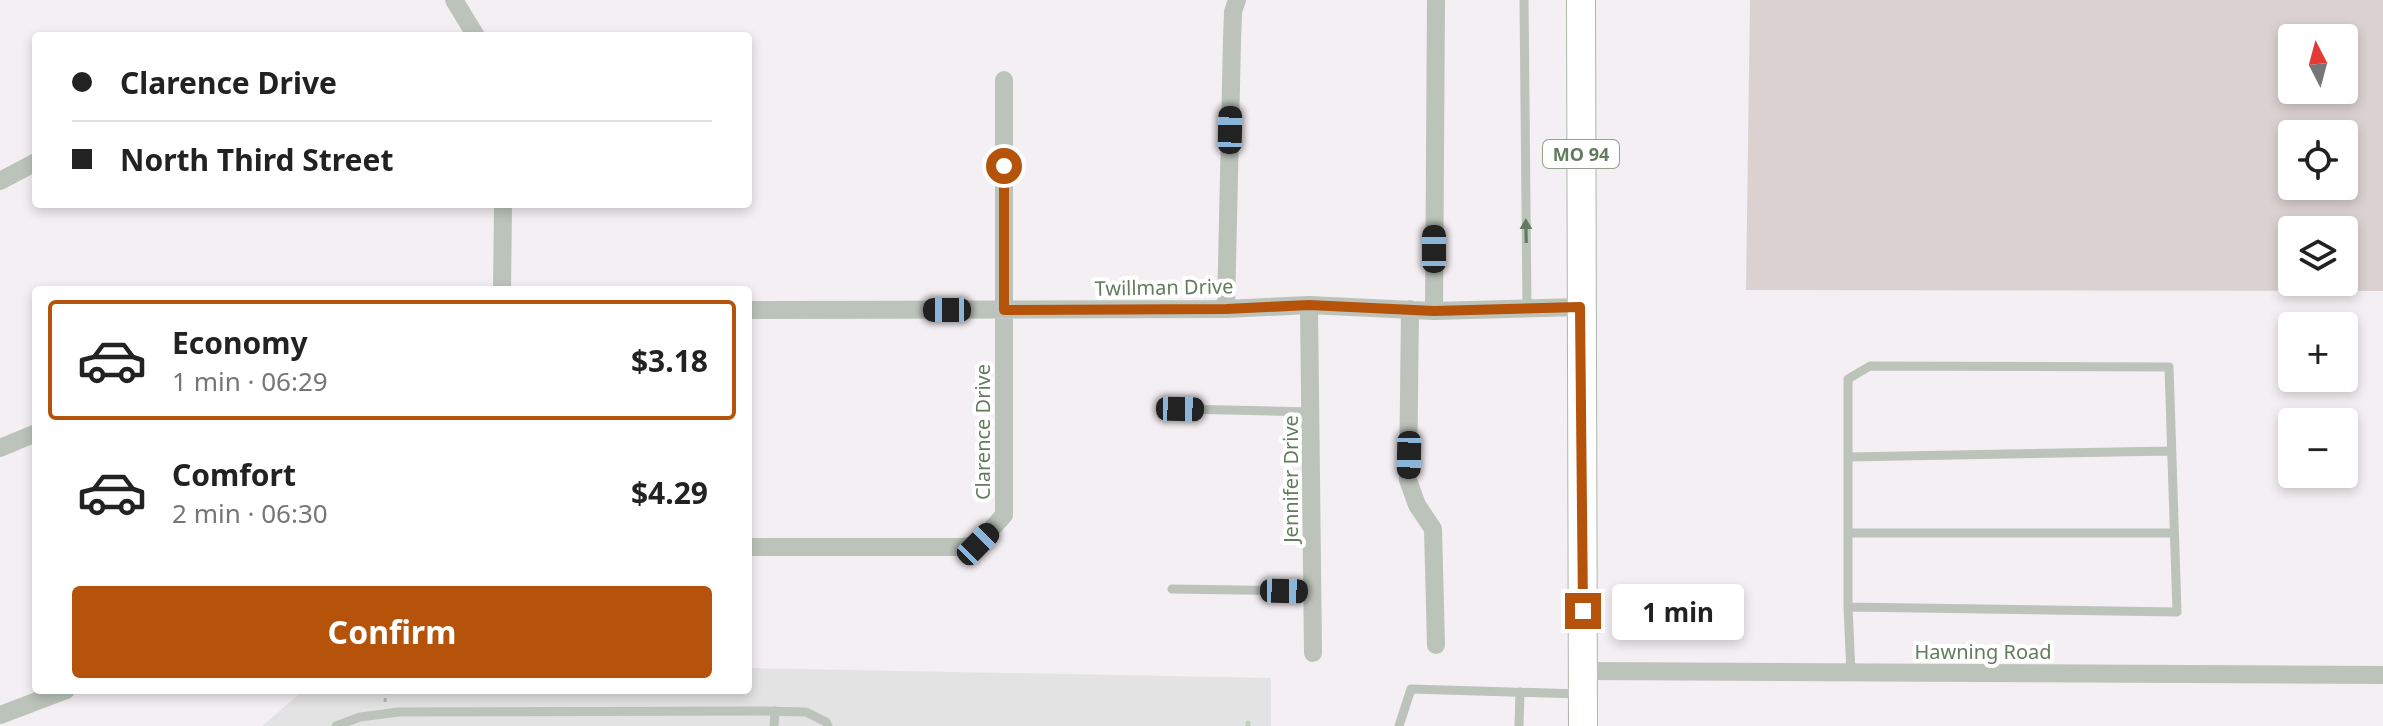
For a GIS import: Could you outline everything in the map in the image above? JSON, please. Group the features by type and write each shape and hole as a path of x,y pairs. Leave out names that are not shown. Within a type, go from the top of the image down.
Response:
{"main road":[{"name":"MO 94","path":"1581,0 1583,726"}],"street":[{"path":"454,0 474,32"},
{"path":"1226,309 1233,12 1237,0"},
{"path":"1434,311 1436,0"},
{"name":"Clarence Drive","path":"752,547 952,547 978,544 1004,515 1004,80"},
{"path":"0,181 32,164"},
{"path":"502,286 503,208"},
{"name":"Twillman Drive","path":"752,310 1226,309 1309,305 1434,311 1580,307"},
{"name":"Jennifer Drive","path":"1309,305 1313,653"},
{"path":"1410,309 1408,480 1417,505 1433,529 1436,645"},
{"path":"0,448 32,435"},
{"name":"Hawning Road","path":"1583,682 1851,673 2383,675"},
{"path":"0,715 55,694"}],"lane":[{"path":"1524,0 1527,309"},
{"path":"1848,607 2177,612 2169,367 1870,366 1848,379 1848,607 1851,673"},
{"path":"1180,409 1311,412"},
{"path":"1848,457 2171,451"},
{"path":"1848,533 2174,533"},
{"path":"1172,589 1312,591"},
{"path":"1399,726 1411,689 1520,692 1583,682"},
{"path":"1519,726 1520,692"},
{"path":"336,726 360,717 399,712 775,711 806,712 828,726"},
{"path":"774,726 775,711"}],"path":[{"path":"385,704 386,694"}],"shaded area":[{"path":"1750,0 2383,0 2383,291 2358,291 2358,216 2278,216 2278,291 1746,290"},
{"path":"752,668 1271,678 1271,726 262,726 299,694 752,694"}],"route":[{"path":"1004,166 1004,310 1226,309 1309,305 1434,311 1580,307 1583,611"}]}
